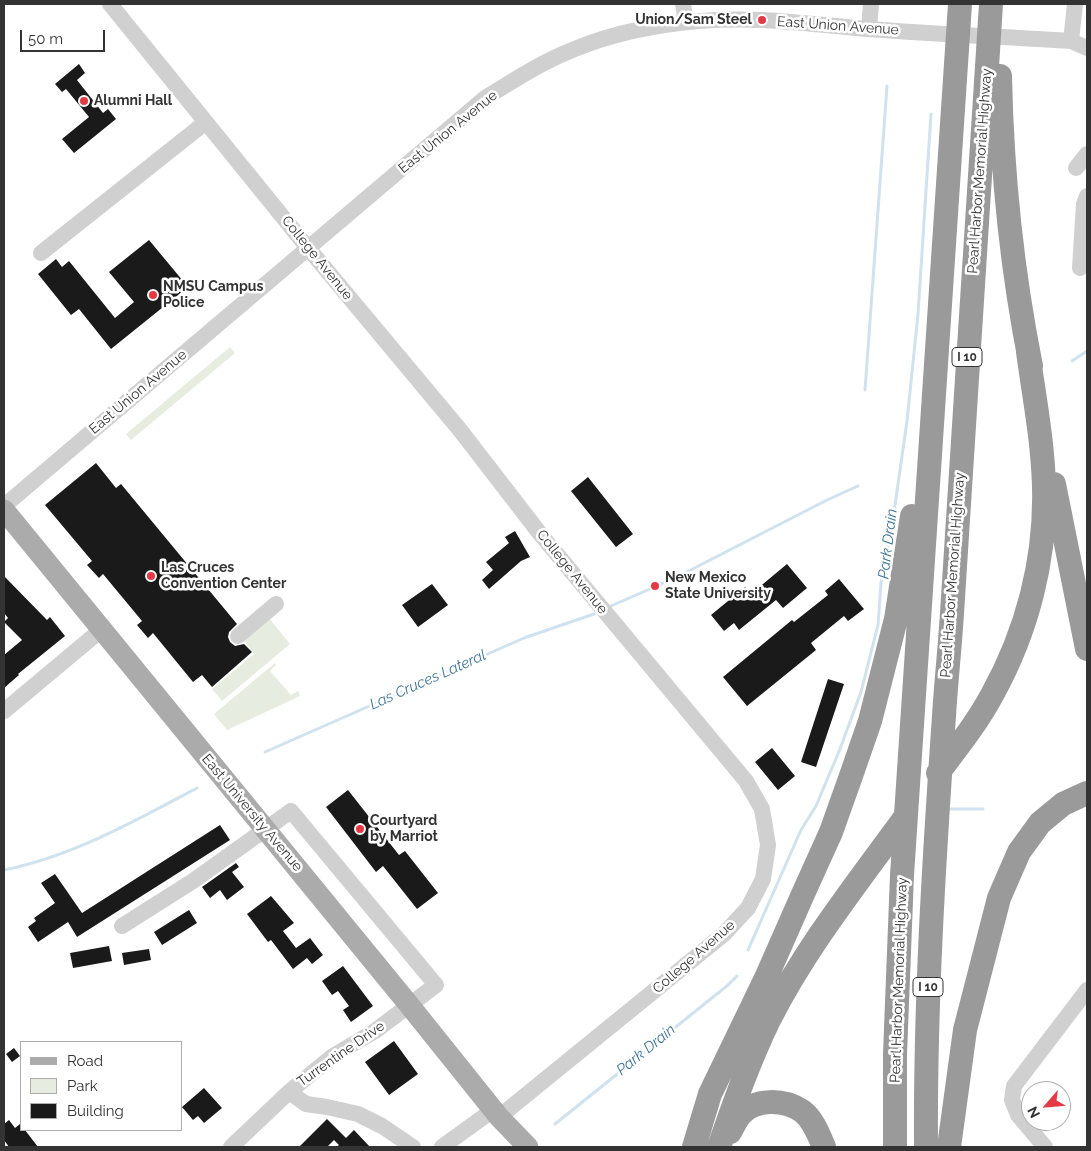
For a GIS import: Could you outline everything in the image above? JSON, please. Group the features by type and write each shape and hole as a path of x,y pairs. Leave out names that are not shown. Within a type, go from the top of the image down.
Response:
{"highway":[{"name":"Pearl Harbor Memorial Highway","path":"895,1147 895,1054 902,875 960,4"},
{"name":"Pearl Harbor Memorial Highway","path":"926,1147 927,999 936,828 952,616 962,436 993,98 991,4"},
{"path":"721,1147 734,1103 769,1019 829,921 979,717 1005,670 1031,599 1041,546 1044,486 1028,352 993,98 1000,45 1002,4"},
{"path":"685,1147 766,978 830,832 870,721 902,590 942,291"},
{"path":"1028,352 1087,649"},
{"path":"949,1147 965,1030 998,898 1019,852 1040,823 1063,804 1087,792"},
{"path":"694,1147 710,1094"},
{"path":"721,1147 741,1114 753,1106 767,1102 780,1102 802,1112 811,1120 824,1147"}],"main road":[{"name":"East University Avenue","path":"4,510 410,1006 496,1114 528,1147"},
{"name":"East University Avenue","path":"496,1114 516,1147"}],"street":[{"name":"College Avenue","path":"110,4 308,248 460,430 541,535 746,781 762,809 768,844 763,879 748,908 724,934 496,1114 442,1147"},
{"path":"683,4 686,22"},
{"path":"869,29 871,4"},
{"path":"1072,41 1075,4"},
{"name":"East Union Avenue","path":"4,506 485,98 528,71 572,50 594,42 634,32 686,22 709,20 762,20 869,29 1072,41 1087,48"},
{"path":"41,253 206,122"},
{"path":"1078,169 1087,154"},
{"path":"1080,268 1085,223 1084,204 1087,196"},
{"path":"238,636 276,604"},
{"path":"4,711 101,630"},
{"name":"Turrentine Drive","path":"231,1147 289,1092 333,1056 375,1031 436,985 291,811 266,830"},
{"path":"122,926 193,881 266,830"},
{"path":"1045,1147 1018,1115 1012,1100 1014,1086 1087,990"},
{"path":"289,1092 306,1104 327,1106 358,1114 382,1126 413,1147"}],"green space":[{"path":"230,347 235,353 131,440 126,434"},
{"path":"269,618 290,644 222,701 212,689 254,654 243,640"},
{"path":"275,663 276,665 270,671 291,695 298,691 300,696 227,730 214,714"}],"building":[{"name":"Alumni Hall","path":"79,64 85,73 77,80 103,113 108,109 116,119 74,153 62,139 89,117 66,89 62,92 55,84"},
{"name":"NMSU Campus Police","path":"149,240 188,287 111,349 79,309 71,315 38,274 56,259 62,267 69,261 115,318 134,302 109,272"},
{"name":"Las Cruces Convention Center","path":"96,463 116,488 121,484 237,624 229,632 230,642 235,646 244,644 252,652 212,687 202,675 193,682 153,633 148,638 137,625 142,621 103,574 99,578 87,565 92,561 45,505"},
{"path":"588,477 633,534 616,547 571,491"},
{"path":"515,531 530,557 521,561 489,589 482,580 493,570 486,562 509,543 505,537"},
{"path":"787,564 807,588 783,608 776,600 739,630 734,623 724,631 711,615 745,587 751,594"},
{"path":"4,576 47,620 50,617 65,636 18,674 4,688 4,655 22,640 4,622 8,618 4,613"},
{"path":"839,579 864,609 848,621 844,616 811,643 816,650 747,706 723,677 792,620 794,622 828,595 825,591"},
{"path":"432,584 448,605 418,627 402,605"},
{"path":"828,679 844,684 816,767 801,762"},
{"path":"772,748 795,776 778,790 755,762"},
{"name":"Courtyard by Marriot","path":"348,790 399,855 405,851 438,893 417,909 383,866 376,872 326,807"},
{"path":"220,825 230,840 77,937 68,922 38,942 28,927 36,921 34,918 55,903 41,883 55,874 82,913"},
{"path":"236,863 239,867 232,872 244,887 227,900 220,890 210,898 202,887"},
{"path":"271,896 294,923 283,931 296,948 310,938 323,955 312,964 307,958 293,969 271,940 268,942 247,914"},
{"path":"189,910 197,923 162,945 154,932"},
{"path":"109,946 112,961 73,968 70,953"},
{"path":"149,949 151,960 124,965 122,953"},
{"path":"343,966 373,1006 351,1022 343,1010 349,1006 338,991 332,995 322,981"},
{"path":"394,1041 418,1074 389,1095 365,1062"},
{"path":"14,1048 20,1056 12,1062 6,1054"},
{"path":"204,1088 222,1108 204,1123 198,1116 193,1120 182,1107"},
{"path":"327,1119 346,1138 354,1130 370,1147 336,1147 339,1145 334,1140 327,1147 299,1147"},
{"path":"9,1120 15,1128 20,1124 20,1131 26,1131 38,1147 9,1147 4,1140 4,1124"}],"waterway":[{"path":"865,390 887,86"},
{"name":"Park Drain","path":"748,950 801,830 816,806 840,749 861,692 878,625 881,583 907,421 918,314 931,114"},
{"name":"Las Cruces Lateral","path":"1072,361 1087,351"},
{"name":"Las Cruces Lateral","path":"611,606 677,577 858,486"},
{"name":"Las Cruces Lateral","path":"265,752 524,638 594,614"},
{"name":"Las Cruces Lateral","path":"4,870 30,864 79,847 127,825 197,788"},
{"path":"951,809 983,809"},
{"name":"Park Drain","path":"555,1124 737,976"}],"place":[{"name":"Union/Sam Steel","path":"762,20"},
{"name":"Alumni Hall","path":"84,101"},
{"name":"NMSU Campus Police","path":"153,295"},
{"name":"Las Cruces Convention Center","path":"151,576"},
{"name":"New Mexico State University","path":"655,586"},
{"name":"Courtyard by Marriot","path":"360,829"}]}
